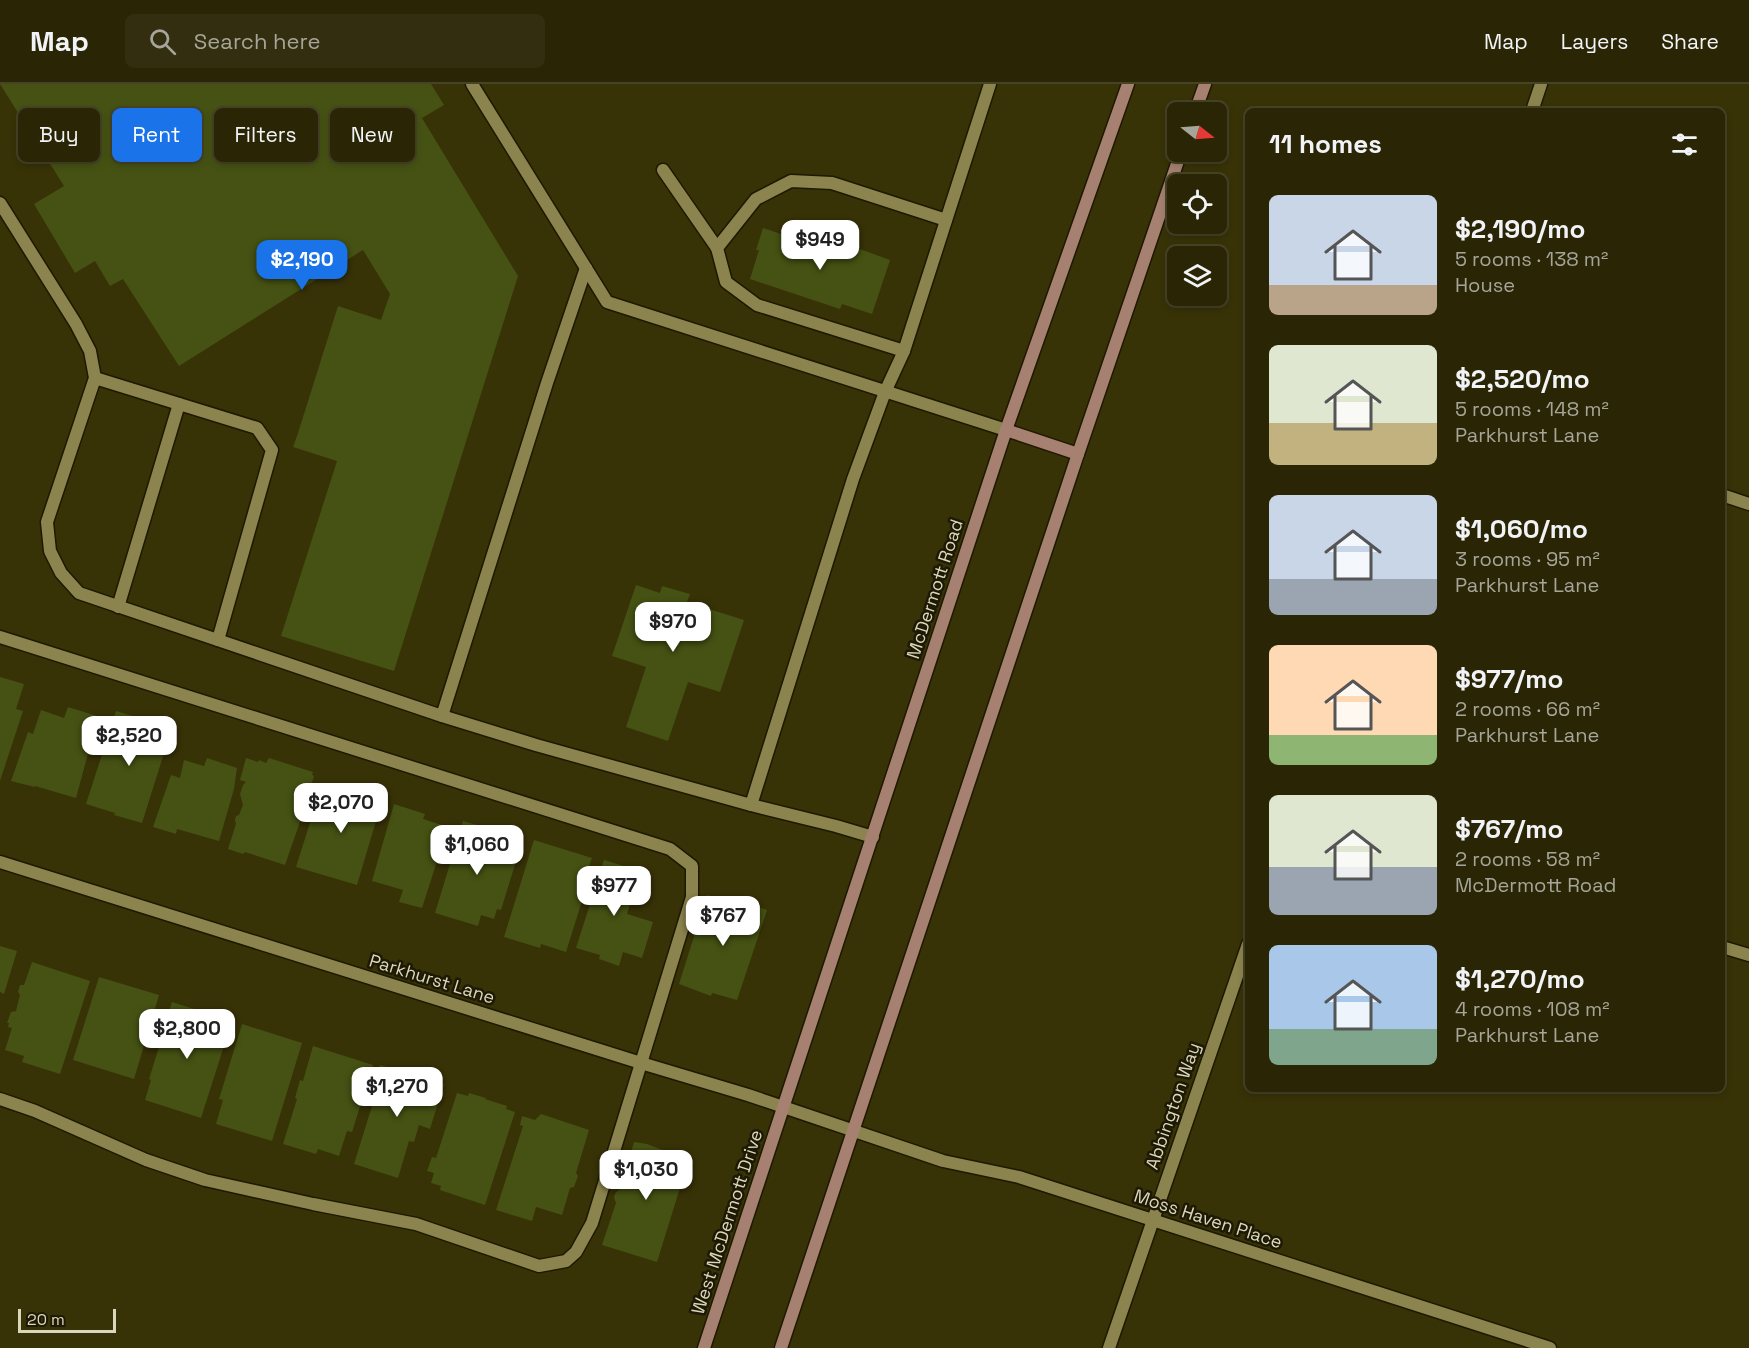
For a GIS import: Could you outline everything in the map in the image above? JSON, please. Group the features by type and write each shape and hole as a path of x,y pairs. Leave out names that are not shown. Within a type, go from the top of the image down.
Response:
{"main road":[{"name":"McDermott Road","path":"784,1107 1006,430 1128,84"},
{"path":"1198,102 1204,84"},
{"path":"781,1348 1078,454 1179,162"},
{"path":"1006,430 1078,454"},
{"name":"West McDermott Drive","path":"704,1348 784,1107"}],"street":[{"path":"472,84 607,302 1006,430"},
{"path":"751,805 853,479 885,392 904,351 990,84"},
{"path":"1533,108 1541,84"},
{"path":"663,170 717,248 726,282 757,305 904,351"},
{"path":"717,248 756,199 791,181 832,183 946,220"},
{"path":"0,204 76,324 90,351 95,378 47,522 51,551 61,573 79,593 442,716 536,745 873,837"},
{"path":"442,716 547,383 586,268"},
{"path":"95,378 257,428 272,450 218,640"},
{"path":"118,607 178,404"},
{"path":"1725,496 1749,504"},
{"path":"0,637 670,849 692,866 692,897 592,1223 576,1252 566,1261 539,1266 416,1224 205,1180 146,1160 34,1111 0,1099"},
{"name":"Parkhurst Lane","path":"0,862 784,1107 854,1132"},
{"path":"1725,948 1749,955"},
{"name":"Abbington Way","path":"1109,1348 1245,953"},
{"name":"Moss Haven Place","path":"854,1132 943,1161 1019,1177 1550,1348"}],"building":[{"path":"0,84 431,84 444,105 422,118 518,276 394,671 281,636 337,461 293,447 338,306 381,320 390,294 363,250 179,366 123,279 110,286 95,261 75,273 34,204 64,186 49,162 100,162 100,108 18,108 18,113"},
{"path":"763,228 781,234 782,229 812,239 810,245 831,252 835,240 890,260 872,314 842,304 840,309 750,279"},
{"path":"636,585 660,593 662,586 690,594 687,602 744,620 720,692 688,682 668,741 626,727 646,667 612,656"},
{"path":"0,677 24,684 16,709 23,711 0,781"},
{"path":"68,707 97,716 76,798 11,781 28,732 33,734 41,710 64,718"},
{"path":"116,711 172,728 142,823 86,804"},
{"path":"207,758 237,768 234,789 219,841 177,829 176,834 153,827 171,775 180,778 184,760 204,766"},
{"path":"246,758 266,763 269,758 313,772 314,776 302,816 285,865 228,849 236,824 236,816 239,815 243,805 240,794 246,782 240,780"},
{"path":"351,783 384,794 357,885 296,867 314,810 322,812 329,790 347,795"},
{"path":"394,804 425,814 423,819 448,827 422,908 399,902 403,890 372,881"},
{"path":"463,821 495,830 492,838 520,848 501,910 497,909 494,919 481,915 478,926 435,913"},
{"path":"534,840 592,858 583,883 587,885 566,952 541,944 540,948 504,937"},
{"path":"604,860 640,871 627,914 653,922 642,958 623,952 619,966 599,959 600,955 576,948"},
{"path":"707,895 733,903 734,899 767,910 737,1000 712,993 711,996 679,984"},
{"path":"0,946 17,951 4,994 0,992"},
{"path":"32,962 90,981 60,1074 22,1062 24,1056 5,1050 12,1028 8,1027 9,1023 7,1023 11,1012 16,1011 20,985 24,985"},
{"path":"99,977 159,995 134,1079 73,1060"},
{"path":"172,1002 232,1021 201,1118 145,1100"},
{"path":"242,1024 302,1043 272,1141 216,1124 223,1100 219,1099"},
{"path":"313,1046 373,1065 352,1132 347,1131 339,1156 318,1149 316,1154 283,1144 297,1099 295,1098 300,1080 303,1081"},
{"path":"380,1065 413,1075 428,1075 444,1084 430,1129 419,1125 414,1142 409,1141 398,1178 354,1164 372,1106 369,1106"},
{"path":"457,1093 468,1096 469,1093 486,1098 507,1106 506,1109 515,1112 485,1205 440,1190 441,1186 431,1183 434,1173 427,1171 432,1157 436,1158"},
{"path":"541,1114 589,1130 576,1173 578,1176 574,1187 570,1188 562,1215 536,1207 532,1221 496,1210 523,1126 520,1125 522,1116 535,1120"},
{"path":"634,1142 668,1152 678,1151 689,1159 657,1262 602,1245 616,1203 614,1197 620,1189"}]}
